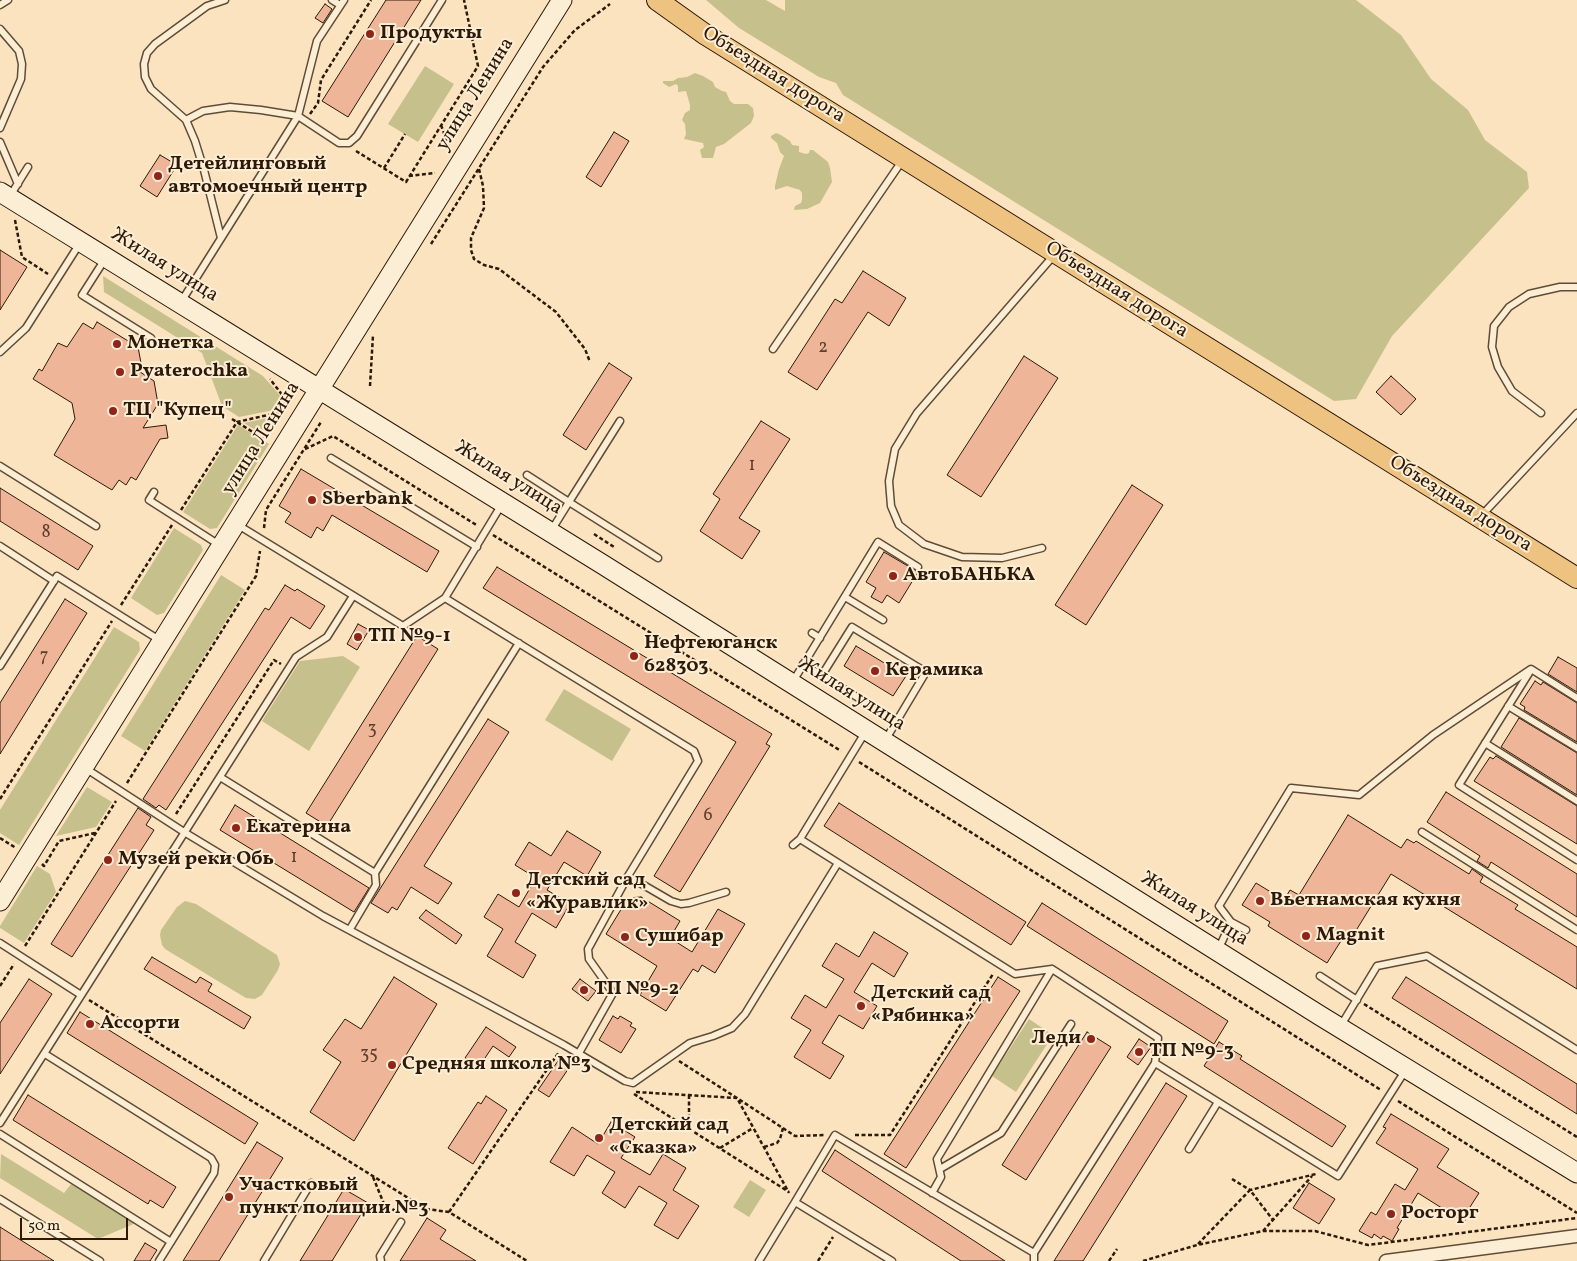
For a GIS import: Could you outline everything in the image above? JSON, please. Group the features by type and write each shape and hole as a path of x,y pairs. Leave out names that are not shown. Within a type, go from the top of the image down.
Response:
{"main road":[{"name":"улица Ленина","path":"2,892 84,767 562,0"},
{"name":"Объездная дорога","path":"657,0 706,35 1577,578"},
{"name":"Жилая улица","path":"9,191 81,242 550,532 1340,1028 1577,1173"}],"street":[{"path":"1386,1261 1577,1236"}],"lane":[{"path":"0,5 8,0"},
{"path":"221,238 204,170 186,120 151,89 145,77 144,64 147,53 155,44 207,6 225,0"},
{"path":"181,303 298,116 317,41 342,3 332,0"},
{"path":"186,120 204,112 230,107 261,110 298,116 339,143 349,143 357,136 442,0"},
{"path":"0,28 19,52 22,64 20,79 0,128"},
{"path":"0,142 9,191"},
{"path":"773,349 904,158"},
{"path":"9,191 28,167"},
{"path":"0,352 26,328 81,242"},
{"path":"1042,548 1002,558 962,557 924,544 899,525 891,506 889,481 895,450 917,413 1056,253"},
{"path":"106,257 82,295 151,338"},
{"path":"1541,413 1512,391 1498,367 1492,347 1494,326 1509,307 1529,294 1560,287 1577,287"},
{"path":"1479,518 1577,414"},
{"path":"550,532 620,421"},
{"path":"331,458 477,547"},
{"path":"0,466 96,526"},
{"path":"526,475 658,558"},
{"path":"154,492 149,500 222,546"},
{"path":"236,524 403,626 446,598 503,503"},
{"path":"791,684 878,542 918,567"},
{"path":"0,546 54,581"},
{"path":"0,666 57,576 162,642"},
{"path":"0,1123 296,657 327,637 353,596"},
{"path":"845,597 883,620"},
{"path":"446,598 694,751 698,761 628,876 588,949 588,960 613,993 579,1053"},
{"path":"822,675 852,626 926,672 884,742"},
{"path":"812,633 820,638"},
{"path":"350,929 376,885 375,873 518,643"},
{"path":"804,664 896,721"},
{"path":"1531,670 1577,698"},
{"path":"1531,670 1459,785 1577,860"},
{"path":"1246,930 1231,922 1219,906 1291,788 1359,795 1433,735 1531,670"},
{"path":"1508,706 1577,748"},
{"path":"794,845 800,839 866,731"},
{"path":"1485,743 1577,801"},
{"path":"84,767 184,832 323,916 579,1053 625,1081 633,1083 690,1042 713,1036 732,1028 745,1014 838,863"},
{"path":"220,777 375,873"},
{"path":"1422,832 1577,930"},
{"path":"800,839 1015,974 1052,969 1158,1038 1155,1063 1034,1253 1034,1261"},
{"path":"628,876 671,902 681,904 726,892"},
{"path":"1218,952 1231,922"},
{"path":"0,943 81,996"},
{"path":"1340,1028 1377,966 1427,956 1577,1050"},
{"path":"932,1193 941,1177 937,1159 1052,969"},
{"path":"1320,976 1357,1000"},
{"path":"940,1169 1001,1133 1072,1024"},
{"path":"45,1054 211,1158 215,1165 214,1172 159,1261"},
{"path":"1155,1063 1338,1176 1406,1069"},
{"path":"1189,1149 1218,1102"},
{"path":"0,1134 171,1242"},
{"path":"759,1261 835,1135 1034,1253"},
{"path":"264,1261 311,1183"},
{"path":"0,1199 100,1261"},
{"path":"795,1202 892,1261"},
{"path":"381,1261 380,1256 400,1222"}],"path":[{"path":"306,121 318,103 321,80 371,0"},
{"path":"343,143 406,182 478,66 464,0"},
{"path":"431,244 543,67 575,30 610,4"},
{"path":"441,125 450,150"},
{"path":"384,168 405,134"},
{"path":"410,176 435,173 440,166"},
{"path":"479,169 483,186 484,208 471,238 471,250 474,259 484,265 499,269 556,312 585,349 590,362"},
{"path":"14,218 22,257 57,280"},
{"path":"370,386 372,336 378,328"},
{"path":"232,419 264,439 281,412 286,400"},
{"path":"0,799 236,422 281,412"},
{"path":"0,986 256,576 266,510 321,422"},
{"path":"305,448 333,436 851,757 1577,1213"},
{"path":"594,534 614,547"},
{"path":"170,823 274,660 288,669"},
{"path":"678,1061 796,1136 890,1135 993,974"},
{"path":"81,996 426,1209 449,1212 527,1261"},
{"path":"1357,1000 1577,1137"},
{"path":"449,1212 564,1045"},
{"path":"631,1092 639,1087"},
{"path":"631,1092 737,1098"},
{"path":"631,1092 789,1192 737,1098"},
{"path":"688,1095 689,1129"},
{"path":"720,1148 753,1128"},
{"path":"764,1147 777,1143 783,1128"},
{"path":"1197,1245 1250,1190 1329,1171"},
{"path":"1263,1231 1313,1174"},
{"path":"372,1176 384,1204 404,1216 413,1201"},
{"path":"1232,1179 1250,1190 1273,1220"},
{"path":"1143,1261 1197,1245 1263,1231 1316,1231 1368,1246 1577,1218"},
{"path":"818,1261 834,1234"},
{"path":"1109,1261 1117,1249"}],"shaded area":[{"path":"706,0 766,0 785,11 785,0 1356,0 1401,35 1431,79 1468,110 1485,140 1527,172 1529,188 1392,336 1356,399 1334,401 843,95 836,83 819,77 739,28"},
{"path":"425,66 454,84 418,142 388,124"},
{"path":"695,73 713,82 715,87 726,92 730,101 734,104 748,104 753,108 754,116 751,123 724,144 716,147 713,158 702,158 700,150 704,147 703,143 684,139 686,134 685,124 682,120 685,113 690,110 686,91 678,92 676,84 669,87 663,83 663,81 673,81"},
{"path":"776,133 790,141 792,145 799,146 799,152 806,154 813,150 828,162 832,182 820,203 807,209 794,210 795,206 801,203 802,200 800,190 787,186 775,190 779,169 784,156 780,152 777,143 771,138"},
{"path":"103,276 263,376 284,400 279,409 239,417 222,406 202,353 104,292"},
{"path":"277,416 265,436 244,423"},
{"path":"238,425 269,444 217,528 210,529 183,512"},
{"path":"174,528 201,545 203,550 164,613 157,615 131,598"},
{"path":"221,575 245,590 145,751 121,736"},
{"path":"114,627 139,642 140,650 19,845 0,833 0,810"},
{"path":"343,656 360,667 309,751 262,721 300,661"},
{"path":"564,689 631,729 612,761 545,720"},
{"path":"87,787 112,802 96,827 56,836"},
{"path":"37,866 50,874 56,892 24,943 0,928 0,926"},
{"path":"185,901 196,904 277,955 280,964 278,970 262,995 255,999 246,998 165,949 162,945 161,930 177,907"},
{"path":"1029,1019 1053,1035 1016,1092 992,1076"},
{"path":"1,1154 64,1193 71,1184 136,1223 98,1239 0,1178"},
{"path":"750,1180 766,1190 749,1217 733,1207"}],"building":[{"path":"386,0 421,0 348,117 322,101"},
{"path":"325,4 332,9 323,23 315,18"},
{"path":"614,132 629,141 601,187 586,177"},
{"name":"Детейлинговый автомоечный центр","path":"160,155 177,165 157,197 140,186"},
{"path":"0,250 27,267 0,310"},
{"path":"863,271 906,298 889,326 868,312 817,390 788,372 835,299 842,303"},
{"name":"ТЦ \"Купец\"","path":"97,322 138,347 141,363 137,370 154,381 158,404 143,428 166,425 168,438 160,439 136,480 131,477 126,485 119,480 112,490 54,455 75,419 72,403 33,379 39,369 42,371 58,343 67,347 83,323 93,329"},
{"path":"1024,356 1058,378 981,497 947,475"},
{"path":"609,363 632,378 586,450 563,435"},
{"path":"1391,376 1416,399 1401,415 1376,392"},
{"path":"761,421 790,439 739,518 760,531 742,559 700,531 720,499 713,494"},
{"path":"301,469 439,551 427,572 332,515 323,531 317,527 311,538 285,522 291,513 279,506"},
{"path":"1132,485 1163,505 1086,625 1055,605"},
{"path":"0,488 93,546 78,570 0,521"},
{"name":"АвтоБАНЬКА","path":"884,552 918,572 899,603 887,595 882,603 871,597 876,588 866,582"},
{"path":"497,567 772,734 766,744 770,746 680,892 654,876 736,742 483,588"},
{"path":"285,585 295,591 297,589 325,606 310,629 291,617 166,810 159,805 156,808 143,799 265,608 269,610"},
{"path":"65,599 87,613 0,754 0,703"},
{"name":"ТП №9-1","path":"358,624 369,630 357,650 347,644"},
{"path":"417,636 438,649 327,826 306,813"},
{"name":"Керамика","path":"856,646 906,676 893,696 844,666"},
{"path":"1558,657 1577,668 1577,692 1548,674"},
{"path":"1535,681 1541,685 1543,682 1577,703 1577,742 1524,710 1525,707 1520,704"},
{"path":"1519,718 1577,753 1577,795 1501,747"},
{"path":"488,719 509,732 424,866 452,883 438,904 411,887 397,910 392,907 388,913 371,903"},
{"path":"1496,756 1577,806 1577,844 1474,781 1490,757 1493,759"},
{"path":"1446,792 1577,874 1577,917 1491,862 1488,868 1477,861 1480,856 1427,822"},
{"path":"839,803 1026,922 1011,945 824,826"},
{"path":"235,805 369,888 354,912 220,830"},
{"path":"138,808 151,817 146,825 154,830 72,957 51,944"},
{"path":"1348,815 1401,848 1407,839 1414,843 1416,841 1469,874 1472,869 1483,877 1480,882 1518,905 1515,909 1577,947 1577,989 1391,874 1352,937 1346,933 1327,963 1268,926 1270,922 1242,905 1256,883 1284,900 1290,890 1299,895"},
{"path":"567,831 601,852 587,876 564,862 547,890 570,904 556,928 532,913 515,942 536,955 523,978 487,956 503,929 484,917 498,894 519,907 536,878 515,865 529,842 551,856"},
{"path":"641,897 680,921 670,938 692,952 718,909 745,924 715,973 702,965 698,972 693,969 666,1011 640,995 657,966 606,934 628,898"},
{"path":"1042,903 1228,1021 1214,1044 1027,926"},
{"path":"426,910 462,935 456,944 419,918"},
{"path":"874,932 908,953 894,977 872,963 854,992 877,1006 863,1029 839,1015 822,1043 844,1056 830,1079 794,1057 811,1030 791,1018 805,995 826,1008 844,979 822,966 836,943 859,957"},
{"path":"152,957 196,983 200,977 212,984 208,991 251,1017 244,1029 144,969"},
{"path":"394,977 437,1004 354,1141 310,1112 341,1062 323,1050 345,1019 361,1029"},
{"path":"998,977 1020,991 906,1168 884,1154"},
{"path":"1406,977 1577,1084 1577,1114 1392,998"},
{"path":"29,979 52,994 0,1074 0,1023"},
{"name":"ТП №9-2","path":"580,979 596,991 588,1001 572,989"},
{"path":"80,1012 258,1123 245,1144 67,1033"},
{"path":"613,1016 618,1019 620,1016 632,1023 630,1026 636,1029 621,1053 599,1040"},
{"path":"486,1027 516,1047 509,1057 493,1046 479,1067 465,1058"},
{"path":"1087,1032 1111,1047 1026,1180 1002,1165"},
{"name":"ТП №9-3","path":"1139,1039 1151,1047 1138,1065 1127,1057"},
{"path":"1219,1042 1242,1056 1240,1059 1346,1126 1332,1147 1204,1066"},
{"path":"560,1058 571,1065 549,1097 538,1090"},
{"path":"1166,1083 1187,1096 1083,1261 1054,1261"},
{"path":"28,1095 176,1187 163,1208 150,1200 148,1204 13,1120"},
{"path":"486,1096 507,1110 473,1164 448,1148 478,1102 481,1104"},
{"path":"1391,1114 1449,1149 1437,1167 1479,1193 1470,1207 1472,1209 1464,1222 1418,1193 1397,1228 1399,1229 1392,1241 1383,1236 1381,1239 1374,1234 1372,1238 1359,1231 1371,1212 1376,1215 1395,1184 1405,1190 1418,1169 1376,1143 1386,1128 1383,1127"},
{"path":"611,1122 635,1137 621,1158 650,1175 663,1154 686,1168 673,1190 699,1206 678,1239 654,1225 667,1203 639,1186 625,1208 602,1193 615,1172 587,1155 574,1176 550,1162 572,1127 598,1144"},
{"path":"257,1142 283,1158 219,1261 183,1261"},
{"path":"835,1150 1005,1261 961,1261 822,1171"},
{"path":"1309,1183 1335,1199 1319,1224 1293,1208"},
{"path":"344,1189 368,1203 332,1261 300,1261"},
{"path":"427,1218 446,1230 440,1239 476,1261 400,1261"},
{"path":"0,1227 54,1261 0,1261"},
{"path":"145,1243 157,1250 150,1261 134,1261"}],"place":[{"name":"Продукты","path":"370,34"},
{"name":"Детейлинговый автомоечный центр","path":"158,176"},
{"name":"Монетка","path":"117,344"},
{"name":"Pyaterochka","path":"120,372"},
{"name":"ТЦ \"Купец\"","path":"113,411"},
{"name":"Sberbank","path":"312,500"},
{"name":"АвтоБАНЬКА","path":"893,576"},
{"name":"ТП №9-1","path":"358,637"},
{"name":"Нефтеюганск 628303","path":"634,656"},
{"name":"Керамика","path":"875,671"},
{"name":"Екатерина","path":"236,828"},
{"name":"Музей реки Обь","path":"108,860"},
{"name":"Детский сад «Журавлик»","path":"516,893"},
{"name":"Вьетнамская кухня","path":"1260,901"},
{"name":"Magnit","path":"1306,936"},
{"name":"Сушибар","path":"625,937"},
{"name":"ТП №9-2","path":"584,990"},
{"name":"Детский сад «Рябинка»","path":"861,1006"},
{"name":"Ассорти","path":"90,1024"},
{"name":"Леди","path":"1091,1039"},
{"name":"ТП №9-3","path":"1139,1052"},
{"name":"Средняя школа №3","path":"392,1065"},
{"name":"Детский сад «Сказка»","path":"599,1138"},
{"name":"Участковый пункт полиции №3","path":"229,1197"},
{"name":"Росторг","path":"1391,1214"}]}
